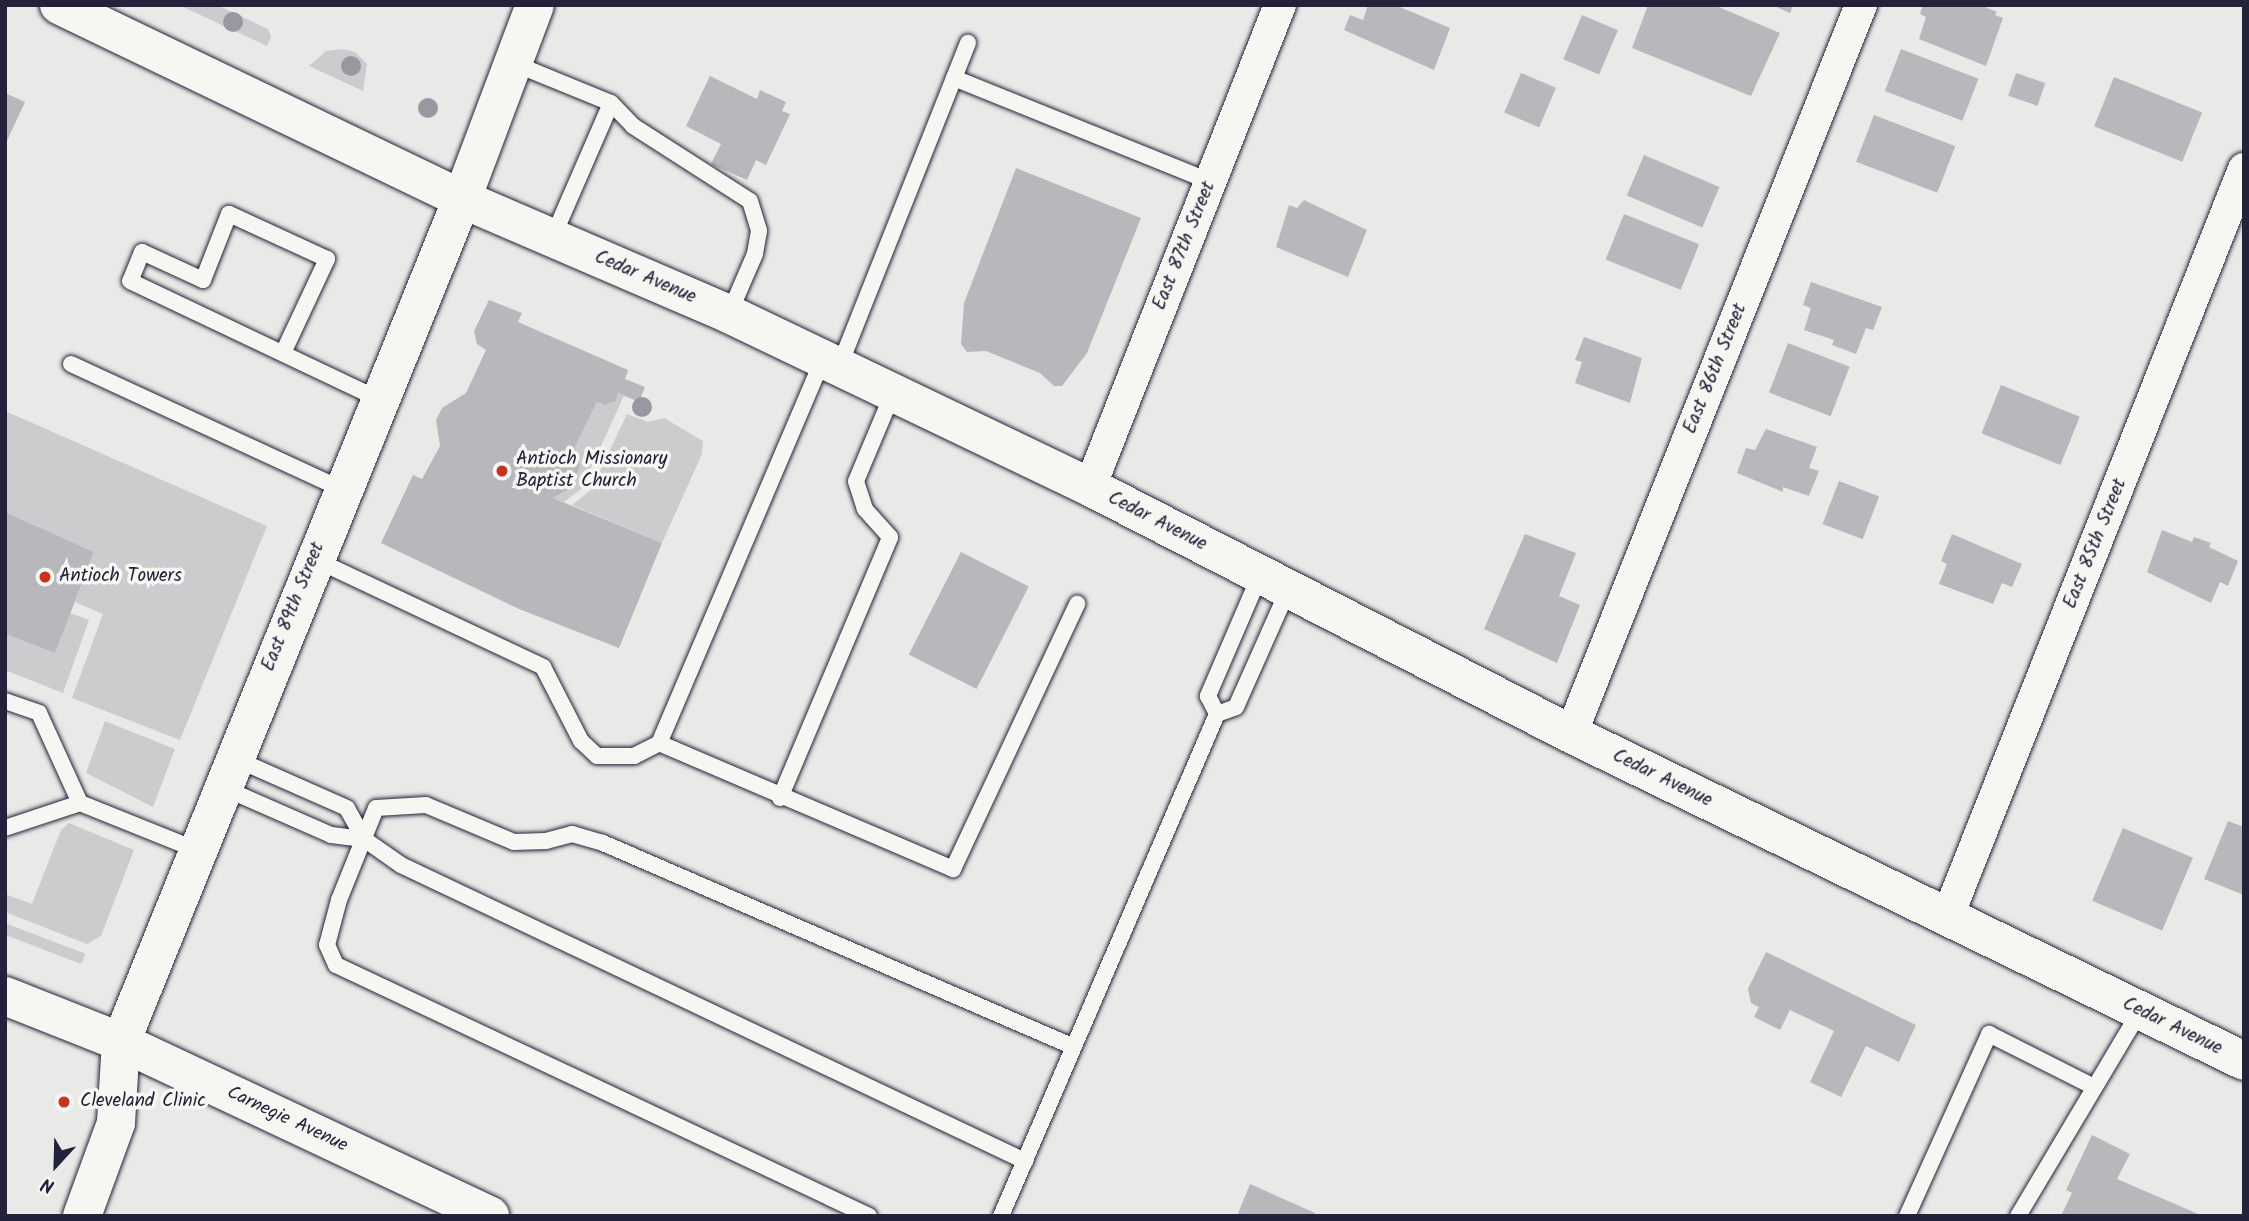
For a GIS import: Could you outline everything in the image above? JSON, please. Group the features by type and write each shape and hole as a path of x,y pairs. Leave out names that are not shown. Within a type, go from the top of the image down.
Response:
{"street":[{"name":"Cedar Avenue","path":"60,5 462,199 729,314 1090,487 1571,734 2244,1061"},
{"name":"East 89th Street","path":"82,1216 116,1123 121,1042 227,772 462,199 536,5"},
{"name":"East 87th Street","path":"1090,487 1280,5"},
{"name":"East 86th Street","path":"1571,734 1861,5"},
{"name":"East 85th Street","path":"1947,918 2244,169"},
{"name":"Carnegie Avenue","path":"5,996 121,1042 490,1216"}],"lane":[{"path":"314,559 543,667 581,741 597,756 634,756 659,743 831,363 968,43"},
{"path":"513,64 611,103 633,126 750,201 759,231 755,254 729,314"},
{"path":"954,78 1211,182"},
{"path":"552,239 611,103"},
{"path":"284,353 327,259 229,214 203,280 142,252 130,281 379,399"},
{"path":"71,364 342,489"},
{"path":"780,797 890,537 865,509 856,481 893,393"},
{"path":"1217,714 1208,696 1274,583"},
{"path":"1002,1216 1217,714 1236,707 1274,583"},
{"path":"659,743 953,869 1077,604"},
{"path":"5,701 39,713 80,803"},
{"path":"227,772 331,835 364,839"},
{"path":"227,772 347,808 364,839 401,865 1025,1161"},
{"path":"5,828 80,803 197,850"},
{"path":"869,1216 336,965 327,945 376,808 395,804 426,805 514,842 546,841 572,834 603,843 1074,1047"},
{"path":"2018,1216 2140,1011"},
{"path":"1907,1216 1989,1034 2094,1087"}],"shaded area":[{"path":"179,5 217,5 268,29 271,37 267,46"},
{"path":"342,49 355,52 367,64 363,91 309,66 326,51"},
{"path":"618,393 624,396 581,489 564,502 553,498 569,489 576,478 580,466 575,447 597,402 605,405 616,401"},
{"path":"5,411 267,526 180,740 72,698 103,614 75,602 94,552 5,512"},
{"path":"627,414 648,422 664,418 703,441 702,454 662,543 572,505 591,490"},
{"path":"70,613 89,620 63,693 5,670 5,634 55,653"},
{"path":"105,721 175,749 153,807 86,773"},
{"path":"69,823 134,850 101,936 87,944 5,912 5,894 32,904 61,830"},
{"path":"5,923 85,954 81,964 5,935"}],"building":[{"path":"1368,5 1395,5 1450,28 1434,70 1344,30 1350,15 1363,20"},
{"path":"1648,5 1714,5 1780,33 1751,96 1632,48"},
{"path":"1772,5 1793,5 1790,13"},
{"path":"1923,5 1980,5 1997,12 1995,15 2003,18 1986,66 1919,39 1926,17 1920,14"},
{"path":"1582,15 1618,30 1599,74 1563,59"},
{"path":"1901,49 1978,79 1962,121 1885,91"},
{"path":"1521,73 1556,88 1539,127 1504,113"},
{"path":"2016,73 2045,83 2037,106 2008,96"},
{"path":"710,76 757,99 760,90 786,102 782,111 790,114 766,165 756,160 747,180 711,164 721,144 686,126"},
{"path":"2114,77 2202,113 2182,162 2094,126"},
{"path":"5,93 25,102 5,145"},
{"path":"1874,115 1955,146 1937,193 1856,162"},
{"path":"1644,155 1719,187 1702,228 1627,196"},
{"path":"1016,168 1141,218 1087,353 1062,386 1054,386 1040,373 986,351 967,352 961,344 964,303"},
{"path":"1304,200 1367,230 1348,277 1276,247 1289,205 1297,208"},
{"path":"1624,214 1699,244 1681,290 1606,259"},
{"path":"1811,282 1882,307 1873,330 1866,328 1856,354 1832,345 1834,340 1804,330 1811,308 1803,305"},
{"name":"Antioch Missionary Baptist Church","path":"489,300 522,313 518,322 628,370 625,379 645,387 639,402 618,393 616,401 605,405 597,402 575,447 580,466 576,478 569,489 553,498 662,543 619,648 519,609 381,543 413,475 422,479 440,446 436,420 442,408 466,393 486,350 477,344 474,331"},
{"path":"1584,337 1642,358 1630,403 1575,383 1582,362 1575,360"},
{"path":"1788,343 1850,367 1831,416 1769,392"},
{"path":"2001,385 2080,417 2060,465 1982,433"},
{"path":"1766,429 1817,447 1809,468 1819,471 1809,496 1783,487 1783,492 1737,473 1746,448 1755,450"},
{"path":"1839,481 1879,496 1863,539 1823,524"},
{"name":"Antioch Towers","path":"5,512 94,552 55,653 5,634"},
{"path":"2162,530 2192,542 2194,537 2211,543 2209,547 2238,561 2228,586 2220,582 2211,603 2147,572"},
{"path":"1525,534 1576,553 1559,596 1580,605 1557,663 1484,629"},
{"path":"1952,534 2022,564 2012,587 2002,583 1993,604 1939,584 1947,564 1941,561"},
{"path":"961,552 1029,587 977,689 909,654"},
{"path":"2228,821 2244,827 2244,895 2204,879"},
{"path":"2123,828 2193,858 2162,930 2092,901"},
{"path":"1766,952 1916,1025 1899,1062 1866,1046 1841,1097 1810,1082 1834,1031 1790,1010 1780,1030 1754,1017 1759,1007 1751,1003 1748,989"},
{"path":"2092,1135 2130,1154 2117,1179 2203,1216 2061,1216 2072,1193 2066,1190"},
{"path":"1250,1184 1315,1213 1314,1216 1237,1216"}],"place":[{"name":"Antioch Missionary Baptist Church","path":"502,471"},
{"name":"Antioch Towers","path":"45,577"},
{"name":"Cleveland Clinic","path":"64,1102"}]}
